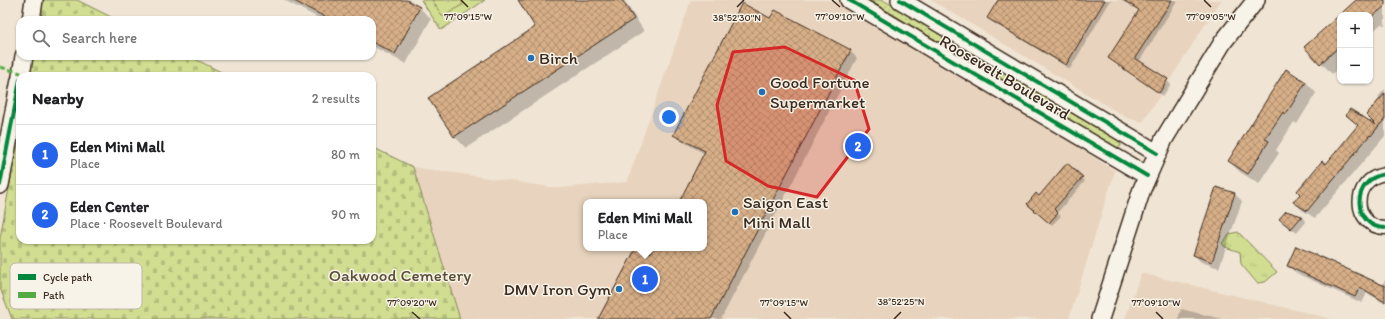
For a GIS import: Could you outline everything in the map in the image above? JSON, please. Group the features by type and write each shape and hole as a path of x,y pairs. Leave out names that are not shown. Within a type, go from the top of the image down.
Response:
{"main road":[{"path":"32,16 34,0"},
{"name":"Roosevelt Boulevard","path":"849,0 1147,176"},
{"name":"Roosevelt Boulevard","path":"900,0 1157,153"},
{"path":"1100,319 1147,176 1157,153 1219,48 1256,0"},
{"path":"22,72 23,60"},
{"path":"0,185 16,101"}],"street":[{"path":"1385,174 1378,175 1365,184 1359,198 1362,213 1367,220 1373,224 1385,228"}],"highlighted area":[{"path":"785,47 854,80 869,129 817,197 768,186 726,161 717,105 733,52"}],"shaded area":[{"path":"691,0 835,0 1045,125 1115,171 1069,319 460,319 413,167 558,188 627,182"},
{"path":"931,0 1222,0 1143,122 1127,118"},
{"path":"1141,273 1304,312 1332,319 1125,319"}],"green space":[{"path":"43,0 77,0 109,16 40,16"},
{"path":"421,0 485,0 441,30"},
{"path":"432,0 460,0 463,4 443,17"},
{"path":"869,0 883,0 942,35 944,40 939,42"},
{"path":"966,48 1120,141 1121,146 1115,149 961,56"},
{"path":"32,60 197,60 221,72 30,72"},
{"name":"Oakwood Cemetery","path":"16,149 16,244 376,244 376,149 413,167 460,319 12,319 0,288 0,238"},
{"path":"1238,232 1277,272 1265,282 1257,283 1241,264 1240,252 1225,247 1222,243 1230,234"}],"building":[{"path":"292,0 407,0 420,7 395,54 376,44 376,16 323,16"},
{"name":"Birch","path":"518,0 622,0 634,19 454,137 428,98 535,27"},
{"path":"998,0 1105,0 1066,65 987,18"},
{"path":"1123,0 1172,0 1135,58 1168,79 1159,93 1108,58 1139,10"},
{"path":"1356,0 1385,0 1385,6 1373,16 1373,12 1343,12"},
{"path":"742,3 770,18 775,10 851,50 711,319 598,319 634,251 646,251 650,253 651,251 707,251 707,199 681,199 705,151 673,135"},
{"path":"1337,17 1337,49 1320,64 1304,47"},
{"path":"1286,69 1306,82 1286,114 1283,112 1265,139 1269,141 1248,174 1228,161"},
{"path":"1385,93 1385,119 1371,136 1370,135 1307,211 1293,202 1300,194 1297,191 1322,161 1326,164 1358,125 1346,115 1350,109 1376,125 1366,115"},
{"path":"1067,163 1083,177 1054,209 1058,213 1049,223 1027,204 1036,193 1039,196"},
{"path":"1216,187 1235,193 1212,262 1193,255"},
{"path":"1286,211 1302,216 1291,229 1279,219"},
{"path":"1296,246 1385,286 1385,302 1360,287 1355,297 1287,266"}],"marked path":[{"path":"0,67 18,72"}],"cycle path":[{"path":"849,0 1147,176"},
{"path":"900,0 1157,153"},
{"path":"0,185 16,101"},
{"path":"1385,174 1374,178 1366,184 1361,193 1360,202 1361,212 1366,220 1374,226 1385,228"}],"place":[{"name":"Birch","path":"531,58"},
{"name":"Good Fortune Supermarket","path":"762,92"},
{"name":"Eden Center","path":"858,146"},
{"name":"Saigon East Mini Mall","path":"735,212"},
{"name":"Eden Mini Mall","path":"645,279"},
{"name":"DMV Iron Gym","path":"619,289"}]}
